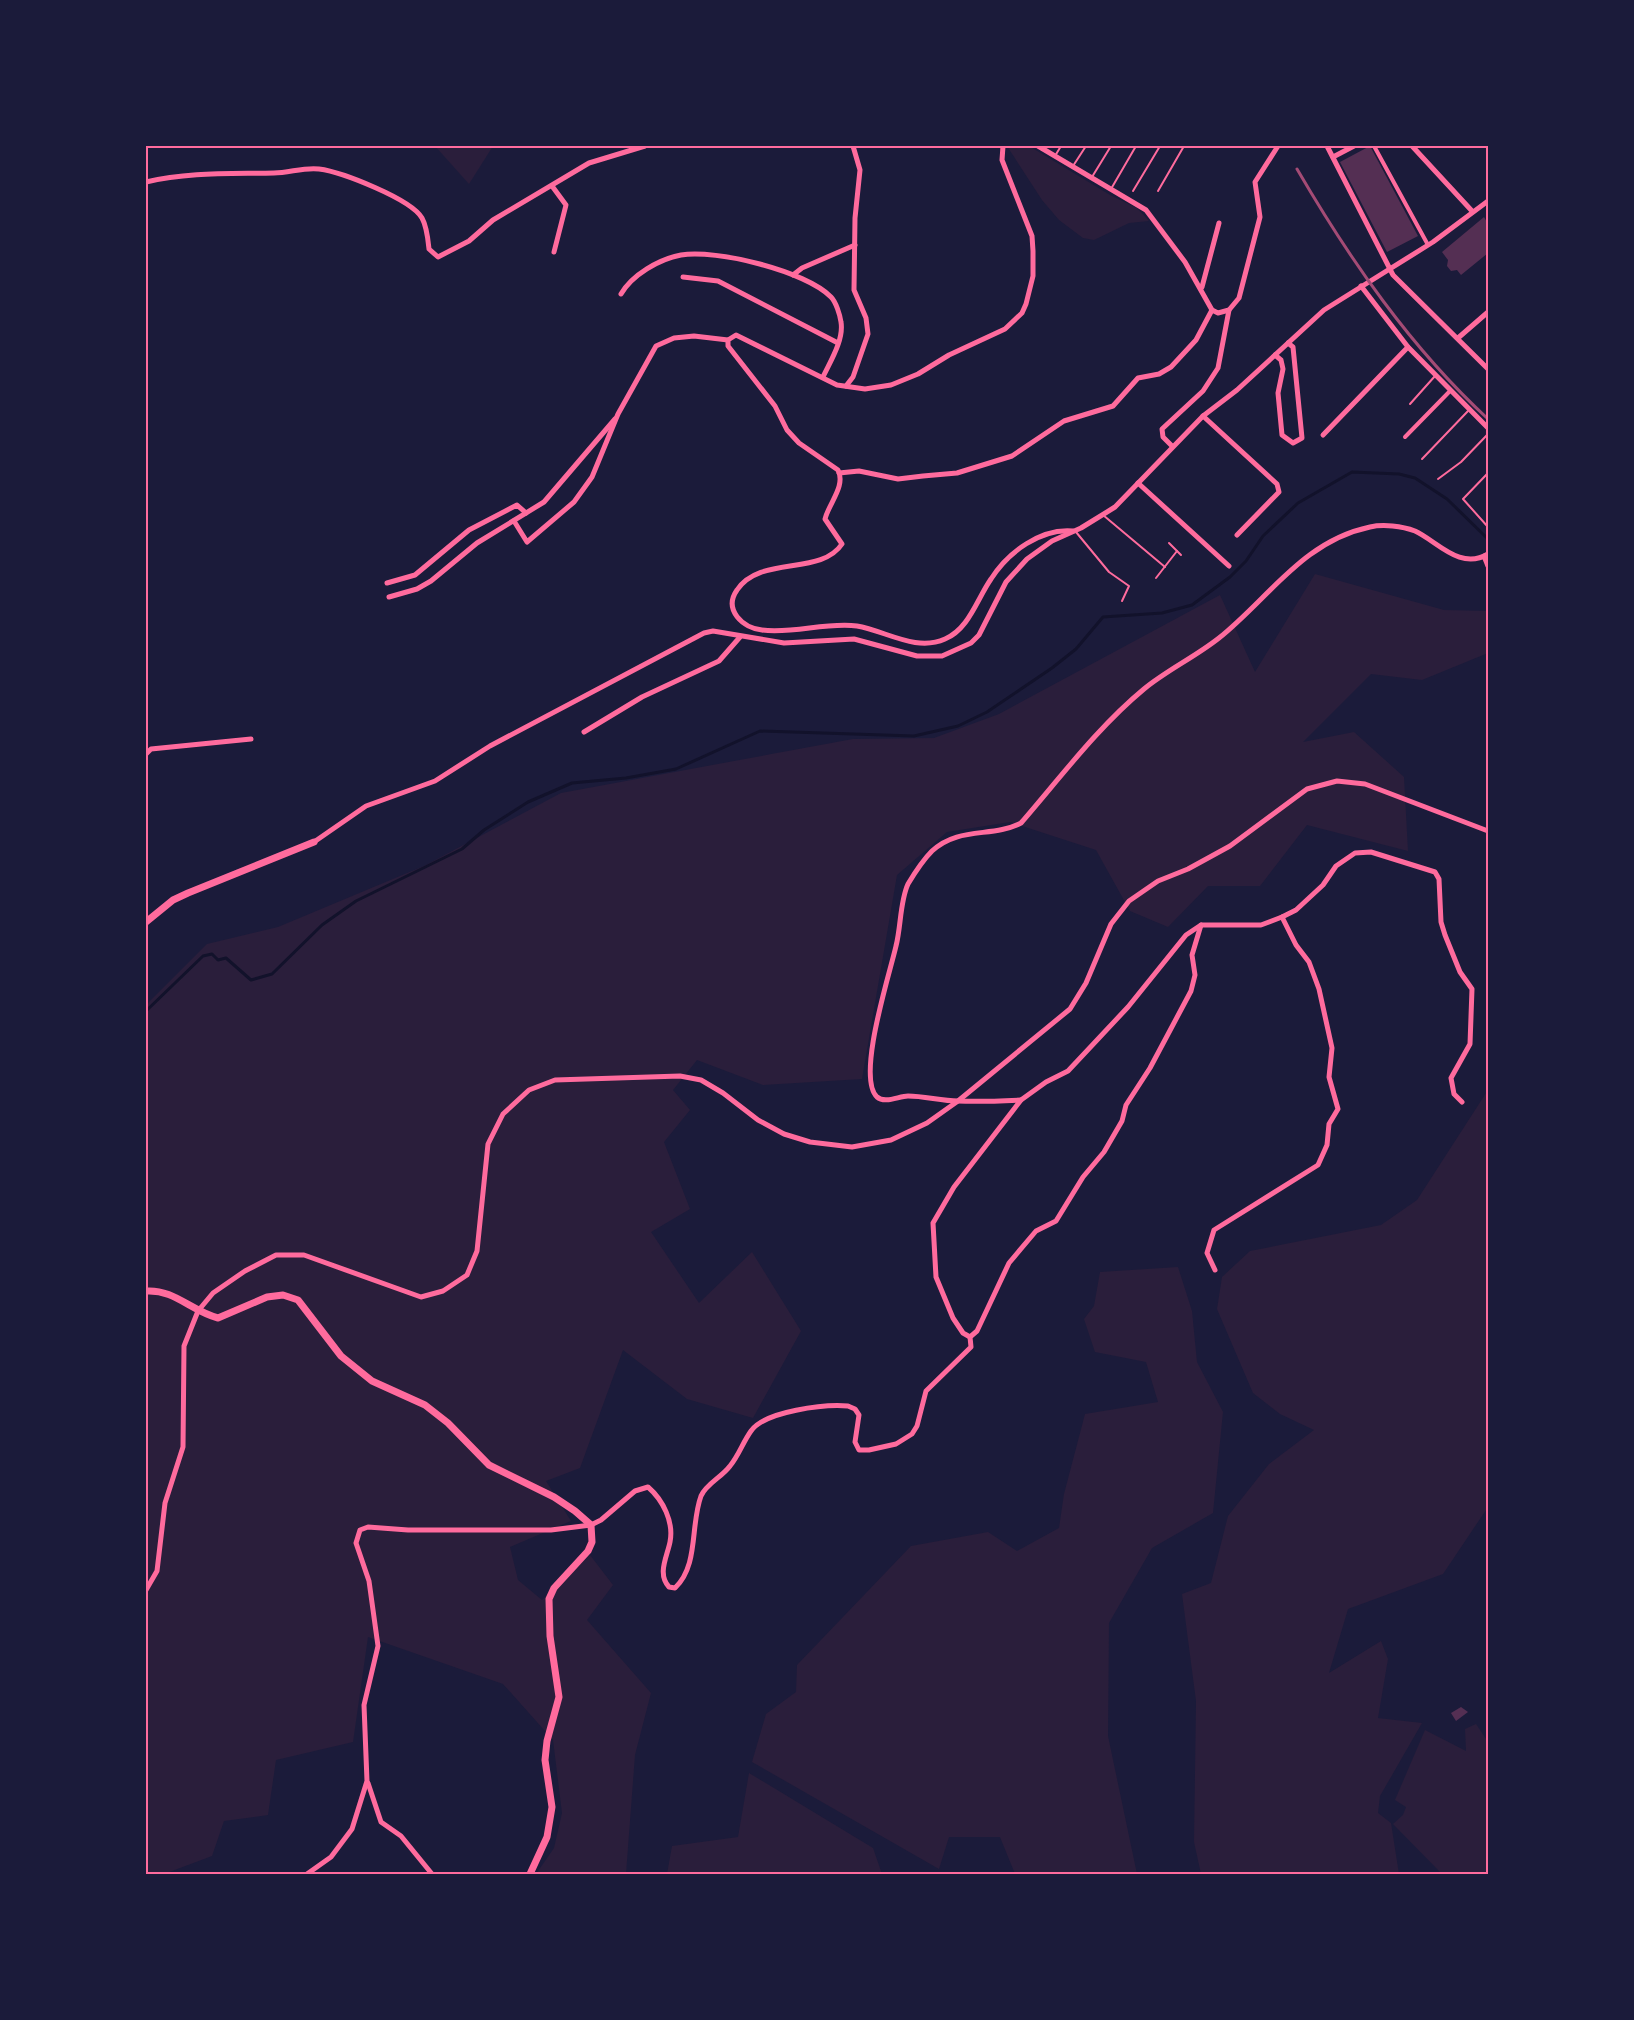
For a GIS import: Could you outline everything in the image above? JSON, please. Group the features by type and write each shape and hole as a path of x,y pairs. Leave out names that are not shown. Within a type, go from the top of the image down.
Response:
{"street":[{"path":"146,182 209,172 276,173 318,169 339,174 368,184 412,208 425,225 429,249 438,257 469,241 494,220 589,163 645,146"},
{"path":"846,386 853,377 868,334 866,318 854,290 855,218 860,170 853,146"},
{"path":"514,521 527,542 574,502 592,477 618,414 656,346 674,338 694,336 728,340 736,335 837,385 865,389 891,385 909,378 948,355 995,335 1022,313 1033,276 1032,237 1002,159 1003,146"},
{"path":"1038,146 1146,210 1202,287 1212,310 1218,314 1229,310"},
{"path":"1173,446 1163,437 1162,429 1203,392 1218,368 1229,310 1239,298 1255,243 1260,217 1255,182 1278,146"},
{"path":"1327,146 1389,268 1488,369"},
{"path":"1333,157 1353,146"},
{"path":"1374,146 1428,245"},
{"path":"1412,146 1472,211"},
{"path":"552,186 566,205 554,252"},
{"path":"146,922 173,900 314,842 366,806 435,781 490,746 693,638 712,631 784,643 854,639 917,656 942,656 962,648 979,635 1006,582 1027,559 1052,541 1075,531 1115,507 1203,416 1324,310 1428,245 1488,201"},
{"path":"1202,287 1219,223"},
{"path":"793,274 855,245"},
{"path":"621,294 648,268 665,260 698,253 712,254 793,274 814,284 833,298 842,323 838,343 823,377"},
{"path":"683,278 718,281 724,287 838,343"},
{"path":"1361,286 1408,347 1488,428"},
{"path":"728,340 728,346 775,406 787,430 799,443 839,473 859,471 898,479 957,473 1012,456 1064,421 1113,406 1138,378 1159,374 1171,367 1196,340 1212,310"},
{"path":"1458,338 1488,312"},
{"path":"1275,355 1281,360 1283,369 1278,393 1282,435 1293,443 1299,442 1302,438 1293,348 1288,343"},
{"path":"1323,435 1408,347"},
{"path":"1405,437 1450,391"},
{"path":"390,597 417,589 431,581 477,543 544,502 618,414"},
{"path":"1203,416 1277,484 1279,492 1237,535"},
{"path":"839,473 840,485 825,519 842,544 837,552 825,558 760,572 746,580 737,589 733,599 737,619 745,626 769,631 857,626 922,644 932,643 957,632 998,569 1025,544 1060,530 1075,531"},
{"path":"1137,483 1229,566"},
{"path":"387,583 415,575 469,530 507,508 517,505 526,513"},
{"path":"1022,1100 958,1101 907,1096 884,1100 873,1090 871,1078 873,1044 880,1002 897,946 908,885 931,852 947,840 965,833 1007,830 1021,824 1095,738 1143,689 1218,639 1305,557 1330,541 1373,526 1394,526 1416,531 1452,554 1470,559 1486,555 1488,566"},
{"path":"584,732 642,697 719,661 740,637"},
{"path":"146,754 151,749 251,739"},
{"path":"146,1590 157,1571 165,1503 183,1447 184,1346 198,1311 213,1293 245,1271 276,1255 304,1255 421,1297 444,1291 467,1275 477,1251 488,1144 503,1114 529,1090 555,1080 680,1076 701,1080 723,1093 758,1120 784,1134 810,1142 852,1147 891,1140 927,1123 958,1101 1070,1009 1086,983 1111,924 1129,901 1158,881 1188,869 1230,846 1307,789 1337,781 1365,784 1488,831"},
{"path":"970,1337 963,1333 953,1317 936,1277 933,1223 954,1186 1022,1100 1046,1082 1068,1071 1128,1007 1186,935 1201,925 1261,925 1282,917 1296,910 1323,885 1335,866 1355,853 1371,852 1435,872 1439,879 1441,922 1456,963 1472,989 1470,1044 1451,1078 1454,1094 1462,1102"},
{"path":"1215,1270 1207,1253 1214,1230 1318,1165 1327,1145 1329,1124 1338,1109 1329,1077 1332,1048 1319,989 1309,962 1296,945 1282,917"},
{"path":"970,1337 977,1330 1016,1253 1036,1231 1056,1221 1083,1177 1104,1152 1122,1121 1126,1105 1150,1068 1191,992 1195,975 1192,955 1201,925"},
{"path":"146,1291 170,1294 198,1311 218,1318 267,1297 283,1295 298,1300 341,1356 372,1381 425,1405 448,1423 489,1465 554,1497 576,1511 591,1525 592,1542 588,1551 555,1588 549,1599 550,1636 560,1697 547,1741 545,1760 552,1807 547,1837 530,1875"},
{"path":"432,1875 401,1836 381,1822 367,1781 364,1705 378,1646 369,1581 356,1543 360,1530 368,1527 408,1530 551,1530 591,1525 601,1520 635,1491 648,1487 657,1494 666,1511 670,1541 664,1560 664,1580 669,1587 675,1588 690,1563 701,1496 730,1467 752,1430 759,1423 787,1412 848,1406 855,1409 859,1415 855,1442 859,1450 869,1450 905,1441 917,1426 926,1391 971,1347 970,1337"},
{"path":"308,1875 331,1857 352,1829 367,1781"}],"lane":[{"path":"1055,156 1061,146"},
{"path":"1073,166 1086,146"},
{"path":"1092,177 1111,146"},
{"path":"1111,189 1136,146"},
{"path":"1133,191 1160,146"},
{"path":"1158,192 1184,146"},
{"path":"1410,404 1435,376"},
{"path":"1422,459 1469,410"},
{"path":"1438,479 1461,462 1488,434"},
{"path":"1488,473 1463,500 1488,527"},
{"path":"1103,515 1165,567"},
{"path":"1075,531 1090,553 1109,572 1129,586 1122,601"},
{"path":"1169,543 1181,555"},
{"path":"1156,578 1177,551"}],"shaded area":[{"path":"435,146 493,146 469,184"},
{"path":"1007,146 1029,146 1110,195 1137,208 1149,221 1129,223 1094,240 1083,238 1059,220 1042,200"},
{"path":"1315,574 1444,610 1488,611 1488,653 1422,680 1371,674 1303,742 1354,732 1404,777 1408,851 1307,825 1260,886 1208,886 1168,927 1130,911 1096,850 1010,822 947,832 897,875 862,1079 763,1085 697,1060 673,1090 690,1110 664,1142 690,1209 651,1232 699,1303 752,1252 801,1331 753,1418 687,1399 623,1350 580,1468 546,1481 571,1521 510,1547 518,1580 542,1600 590,1555 613,1585 587,1620 651,1693 635,1755 626,1874 536,1874 554,1848 562,1813 553,1740 503,1684 368,1637 353,1742 276,1760 268,1815 224,1821 212,1856 164,1874 146,1874 146,1007 149,1002 207,944 278,927 424,866 561,793 853,739 934,738 999,714 1220,595 1255,672"},
{"path":"1488,1090 1488,1507 1443,1574 1348,1609 1329,1673 1381,1641 1388,1659 1378,1718 1422,1723 1380,1796 1378,1813 1391,1823 1399,1874 1201,1874 1194,1842 1196,1701 1182,1594 1211,1583 1228,1516 1269,1464 1314,1430 1280,1414 1253,1393 1217,1309 1222,1277 1250,1251 1381,1225 1417,1200"},
{"path":"1178,1267 1192,1311 1197,1362 1223,1412 1213,1513 1152,1548 1109,1623 1108,1736 1137,1874 1015,1874 1000,1837 949,1837 939,1869 752,1762 766,1714 796,1692 797,1665 911,1546 988,1532 1017,1551 1059,1528 1064,1494 1085,1414 1158,1402 1146,1362 1095,1352 1084,1319 1094,1306 1100,1272"},
{"path":"1476,1724 1488,1742 1488,1874 1442,1874 1393,1824 1403,1815 1406,1807 1395,1800 1425,1730 1466,1751 1465,1729"},
{"path":"749,1773 873,1848 882,1874 667,1874 672,1846 738,1837"}],"building":[{"path":"1370,146 1418,236 1387,252 1340,162"},
{"path":"1484,217 1488,224 1488,253 1461,275 1457,270 1451,271 1447,266 1448,260 1442,252"},
{"path":"1461,1707 1468,1712 1456,1721 1451,1713"}],"waterway":[{"path":"146,1011 203,956 212,954 218,960 226,958 251,980 272,974 322,925 356,901 462,849 484,830 528,802 572,783 626,778 676,769 760,731 914,736 958,726 987,712 1052,668 1076,649 1103,617 1162,613 1192,605 1230,577 1246,561 1263,536 1298,503 1352,472 1399,474 1415,478 1447,499 1488,539"}],"railway":[{"path":"1297,169 1360,269 1408,333 1433,363 1488,419"}]}
